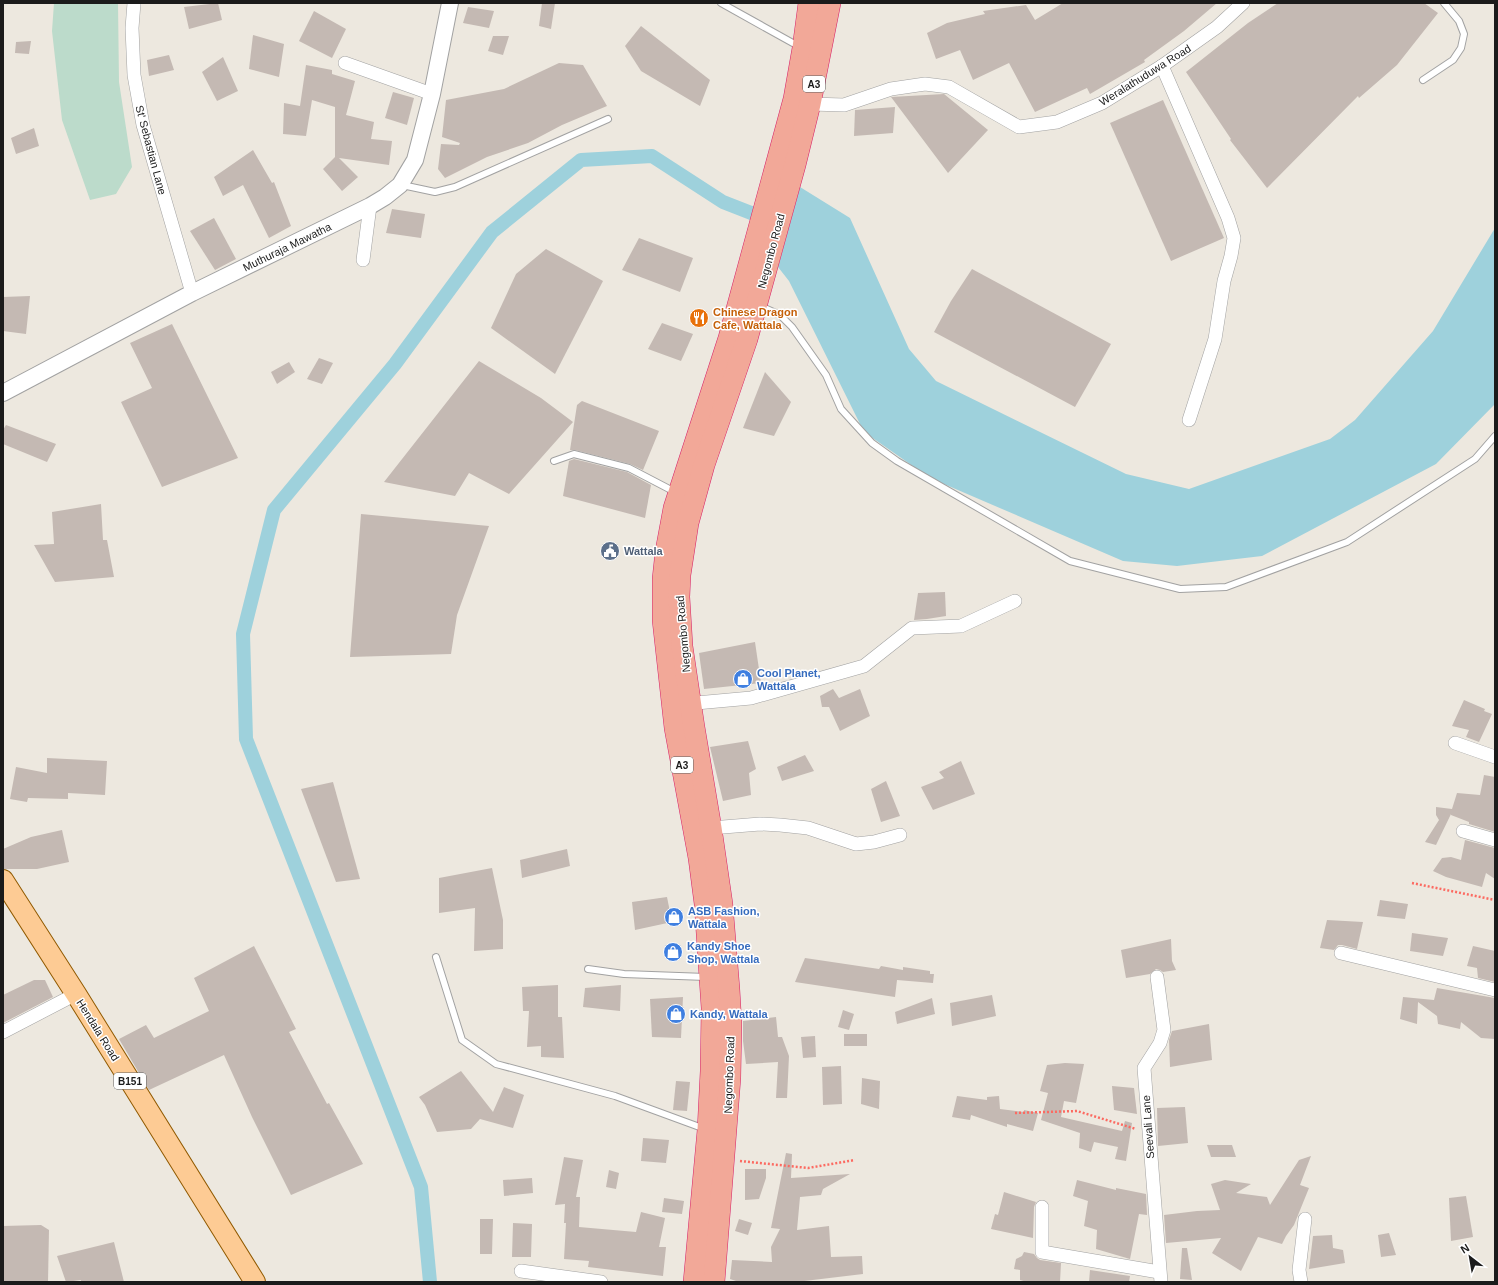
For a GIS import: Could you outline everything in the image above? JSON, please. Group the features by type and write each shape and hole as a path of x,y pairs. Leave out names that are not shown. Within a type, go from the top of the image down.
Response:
{"highway":[{"name":"Negombo Road","path":"786,162 809,3"},
{"name":"Negombo Road","path":"686,498 730,338 759,261 786,162 810,104 830,3"},
{"name":"Negombo Road","path":"714,1282 729,1086 731,1023 727,951 711,828 663,620 663,580 671,523 707,458 747,339 756,304 759,261"},
{"name":"Negombo Road","path":"682,704 675,728 699,858 705,904 712,1008 708,1130 694,1282"}],"main road":[{"name":"Hendala Road","path":"3,880 76,994 255,1282"}],"street":[{"name":"St' Sebastian Lane","path":"134,3 132,28 134,75 143,125 192,293"},
{"name":"Muthuraja Mawatha","path":"3,393 192,293 370,206 385,197 400,185 415,160 432,94 450,3"},
{"name":"Weralathuduwa Road","path":"810,104 844,105 891,89 925,84 949,87 1019,127 1037,126 1057,122 1102,103 1162,66 1217,27 1243,3"},
{"path":"345,63 432,94"},
{"path":"1162,66 1228,218 1234,238 1224,281 1215,339 1189,420"},
{"path":"363,260 370,206"},
{"path":"682,704 751,698 864,666 912,628 961,626 1015,601"},
{"path":"1455,743 1495,757"},
{"path":"711,828 760,824 808,828 856,844 874,842 900,835"},
{"path":"1463,831 1495,840"},
{"path":"1341,953 1495,990"},
{"name":"Seevali Lane","path":"1157,977 1164,1030 1160,1044 1144,1068 1160,1277"},
{"path":"3,1032 76,994"},
{"path":"1042,1207 1042,1252 1160,1277"},
{"path":"1301,1282 1299,1270 1305,1219"},
{"path":"522,1271 601,1282"}],"lane":[{"path":"721,3 803,48"},
{"path":"1423,80 1453,60 1460,48 1464,34 1459,21 1444,3"},
{"path":"400,185 435,192 455,187 608,120"},
{"path":"756,304 780,315 792,327 826,375 841,409 872,443 897,461 1070,561 1180,589 1226,587 1347,542 1475,460 1495,436"},
{"path":"554,461 574,454 629,468 686,498"},
{"path":"436,957 462,1040 496,1064 615,1096 708,1130"},
{"path":"588,969 624,974 710,978"}],"path":[{"path":"1412,883 1495,900"},
{"path":"1015,1113 1077,1111 1149,1132"},
{"path":"724,1158 750,1163 808,1168 855,1160"}],"green space":[{"path":"54,3 118,3 119,82 132,167 116,194 90,200 62,120 52,31"}],"water":[{"path":"800,187 850,218 909,349 936,381 1126,474 1189,489 1330,439 1355,420 1433,331 1495,228 1495,404 1436,464 1262,556 1177,566 1123,561 930,478 864,432 789,281 778,267"}],"building":[{"path":"218,3 222,20 189,29 184,7"},
{"path":"542,3 555,3 551,29 539,26"},
{"path":"1063,3 1217,3 1184,31 1144,60 1145,62 1090,94 1087,88 1035,112 1009,63 973,80 960,50 936,59 927,33 947,23 985,14 983,11 1026,5 1035,20"},
{"path":"1278,3 1424,3 1438,13 1397,65 1359,98 1358,96 1267,188 1230,140 1231,139 1186,72 1248,23"},
{"path":"468,7 494,11 489,28 463,23"},
{"path":"314,11 346,29 332,58 299,41"},
{"path":"641,26 710,80 700,106 641,71 625,46"},
{"path":"253,35 284,44 279,77 249,69"},
{"path":"493,36 509,36 503,55 488,51"},
{"path":"31,41 29,54 15,53 16,42"},
{"path":"169,55 174,70 149,76 147,60"},
{"path":"223,57 238,91 217,101 202,72"},
{"path":"559,63 583,65 607,106 562,125 528,143 487,157 445,178 438,169 441,144 459,145 460,143 442,137 446,100 504,89"},
{"path":"306,65 332,70 332,74 355,81 346,115 374,122 371,139 392,141 389,165 339,158 358,177 342,191 323,169 335,157 335,107 312,100 306,136 283,134 284,103 300,106"},
{"path":"393,92 414,98 407,125 385,118"},
{"path":"944,94 988,130 948,173 891,97"},
{"path":"1163,100 1224,238 1171,261 1110,123"},
{"path":"895,107 893,133 854,136 855,110"},
{"path":"34,128 39,146 16,154 11,138"},
{"path":"253,150 272,183 274,182 291,226 269,238 243,185 223,196 214,177"},
{"path":"392,209 425,214 421,238 386,233"},
{"path":"214,218 236,259 215,270 190,231"},
{"path":"639,238 693,258 680,292 622,270"},
{"path":"546,249 603,281 555,374 491,328 516,274"},
{"path":"972,269 1111,344 1075,407 934,332 951,301"},
{"path":"30,296 26,334 3,331 3,297"},
{"path":"662,323 693,334 681,361 648,349"},
{"path":"172,324 238,458 162,487 121,402 152,388 130,343"},
{"path":"319,358 333,363 322,384 307,379"},
{"path":"479,361 541,398 573,422 509,494 469,473 455,496 384,482"},
{"path":"289,362 295,372 277,384 271,372"},
{"path":"765,372 791,402 774,436 743,428"},
{"path":"582,401 659,431 643,470 630,464 570,450 577,405"},
{"path":"6,425 56,444 47,462 3,444 3,430"},
{"path":"574,459 627,472 651,485 645,518 563,496 569,461"},
{"path":"101,504 103,540 107,540 114,577 55,582 34,545 54,544 52,512"},
{"path":"361,514 489,526 457,615 451,654 350,657"},
{"path":"945,592 946,616 914,620 918,593"},
{"path":"755,642 761,683 704,689 699,653"},
{"path":"833,689 839,698 860,689 870,716 840,731 829,707 822,707 820,696"},
{"path":"1464,700 1485,709 1484,711 1492,714 1479,742 1466,737 1469,730 1452,726"},
{"path":"748,741 756,769 749,773 751,795 723,801 710,747"},
{"path":"805,755 814,771 782,781 777,767"},
{"path":"47,758 107,761 105,795 68,793 68,799 28,798 27,802 10,799 16,767 47,773"},
{"path":"961,761 975,794 933,810 921,787 944,778 939,772"},
{"path":"1484,775 1495,777 1495,832 1469,824 1469,822 1451,814 1436,845 1425,842 1439,820 1436,815 1436,807 1452,809 1457,793 1480,795"},
{"path":"886,781 900,816 881,822 871,789"},
{"path":"333,782 360,879 336,882 301,789"},
{"path":"62,830 69,862 37,869 3,869 3,849 31,837"},
{"path":"1465,840 1495,848 1495,879 1486,873 1482,887 1446,877 1433,871 1442,858 1451,857 1461,860"},
{"path":"567,849 570,866 522,878 520,860"},
{"path":"492,868 503,920 503,949 474,951 475,908 439,913 439,878"},
{"path":"667,897 672,922 635,930 632,902"},
{"path":"1380,900 1408,904 1405,919 1377,916"},
{"path":"1327,920 1363,922 1357,949 1342,945 1338,945 1334,950 1320,948"},
{"path":"1412,933 1448,938 1443,956 1410,951"},
{"path":"1171,939 1172,961 1176,970 1163,972 1156,969 1150,974 1126,978 1121,950"},
{"path":"254,946 296,1029 289,1032 327,1104 329,1103 363,1164 291,1195 252,1117 224,1055 149,1090 119,1039 146,1025 154,1038 209,1011 194,978"},
{"path":"1473,946 1495,951 1495,982 1478,978 1477,968 1467,966"},
{"path":"805,958 879,969 881,966 903,970 903,967 930,971 930,974 934,974 933,983 897,980 895,997 795,982"},
{"path":"34,980 45,980 53,997 3,1023 3,995"},
{"path":"558,985 558,1017 562,1017 564,1058 541,1057 541,1046 527,1047 529,1011 523,1011 522,987"},
{"path":"621,985 620,1011 583,1007 585,988"},
{"path":"1437,988 1495,998 1495,1039 1481,1038 1461,1022 1460,1029 1438,1024 1437,1016 1418,1002 1417,1024 1400,1019 1403,997 1434,1000"},
{"path":"992,995 996,1016 952,1026 950,1003"},
{"path":"683,997 681,1038 652,1037 650,999"},
{"path":"932,998 935,1014 897,1024 895,1012"},
{"path":"843,1010 854,1014 849,1030 838,1027"},
{"path":"776,1017 778,1037 782,1037 789,1056 787,1098 776,1098 778,1062 746,1064 743,1041 743,1021"},
{"path":"1209,1024 1212,1060 1170,1067 1169,1040 1172,1031"},
{"path":"844,1034 867,1034 867,1046 844,1046"},
{"path":"815,1036 816,1057 803,1058 801,1037"},
{"path":"1065,1063 1084,1064 1076,1103 1064,1101 1061,1117 1122,1131 1125,1121 1132,1123 1126,1161 1115,1159 1118,1147 1094,1142 1091,1152 1079,1148 1080,1133 1041,1120 1048,1093 1040,1091 1047,1065"},
{"path":"841,1066 842,1104 823,1105 822,1067"},
{"path":"461,1071 493,1112 504,1087 524,1095 513,1128 480,1119 471,1129 437,1132 425,1105 419,1097"},
{"path":"862,1078 880,1081 879,1109 861,1104"},
{"path":"676,1081 690,1082 687,1111 673,1110"},
{"path":"1112,1086 1134,1088 1137,1114 1114,1110"},
{"path":"957,1096 987,1100 987,1097 999,1096 1000,1109 1024,1112 1024,1110 1038,1113 1033,1131 1007,1124 1007,1127 971,1115 970,1120 952,1117"},
{"path":"1185,1107 1188,1143 1158,1146 1157,1108"},
{"path":"643,1138 669,1140 666,1163 641,1161"},
{"path":"1207,1145 1232,1145 1236,1157 1211,1157"},
{"path":"786,1153 792,1154 791,1178 850,1174 823,1189 821,1195 800,1197 797,1230 829,1226 831,1257 862,1256 863,1274 796,1282 739,1282 730,1279 732,1260 772,1262 771,1247 780,1229 771,1228"},
{"path":"1311,1156 1300,1185 1309,1188 1294,1225 1282,1244 1258,1237 1241,1271 1212,1253 1221,1238 1166,1243 1164,1215 1220,1210 1211,1184 1225,1180 1251,1184 1236,1193 1267,1197 1270,1205 1299,1160"},
{"path":"564,1157 583,1160 576,1197 580,1197 579,1227 636,1232 641,1212 665,1218 659,1247 666,1247 663,1276 588,1267 589,1261 564,1259 566,1223 564,1223 565,1204 555,1205"},
{"path":"745,1169 766,1169 766,1178 759,1199 745,1200"},
{"path":"609,1170 619,1173 616,1189 606,1187"},
{"path":"532,1178 533,1193 504,1196 503,1180"},
{"path":"1077,1180 1116,1190 1116,1188 1146,1194 1147,1215 1139,1214 1130,1259 1096,1249 1097,1230 1084,1226 1088,1201 1073,1196"},
{"path":"1004,1192 1036,1202 1034,1207 1033,1238 991,1229 995,1214 998,1215"},
{"path":"1466,1196 1473,1237 1451,1241 1449,1198"},
{"path":"664,1198 684,1201 682,1214 662,1212"},
{"path":"480,1219 493,1219 492,1254 480,1254"},
{"path":"739,1219 752,1223 748,1235 735,1231"},
{"path":"513,1223 532,1224 531,1257 512,1257"},
{"path":"41,1225 49,1230 48,1282 3,1282 3,1226"},
{"path":"1389,1233 1396,1255 1381,1257 1378,1235"},
{"path":"1332,1235 1333,1248 1343,1250 1345,1263 1309,1269 1313,1236"},
{"path":"114,1242 124,1282 81,1282 81,1280 66,1282 57,1256"},
{"path":"1182,1248 1187,1248 1192,1280 1180,1279"},
{"path":"1024,1252 1034,1254 1040,1260 1061,1263 1060,1282 1027,1282 1020,1280 1020,1270 1014,1269 1016,1259 1022,1256"},
{"path":"1090,1270 1130,1276 1129,1282 1089,1282"}],"waterway":[{"path":"430,1282 421,1187 246,739 243,634 274,510 395,364 492,232 581,160 652,156 723,202 769,220"}],"place":[{"name":"Chinese Dragon Cafe, Wattala","path":"699,318"},
{"name":"Wattala","path":"610,551"},
{"name":"Cool Planet, Wattala","path":"743,679"},
{"name":"ASB Fashion, Wattala","path":"674,917"},
{"name":"Kandy Shoe Shop, Wattala","path":"673,952"},
{"name":"Kandy, Wattala","path":"676,1014"}]}
